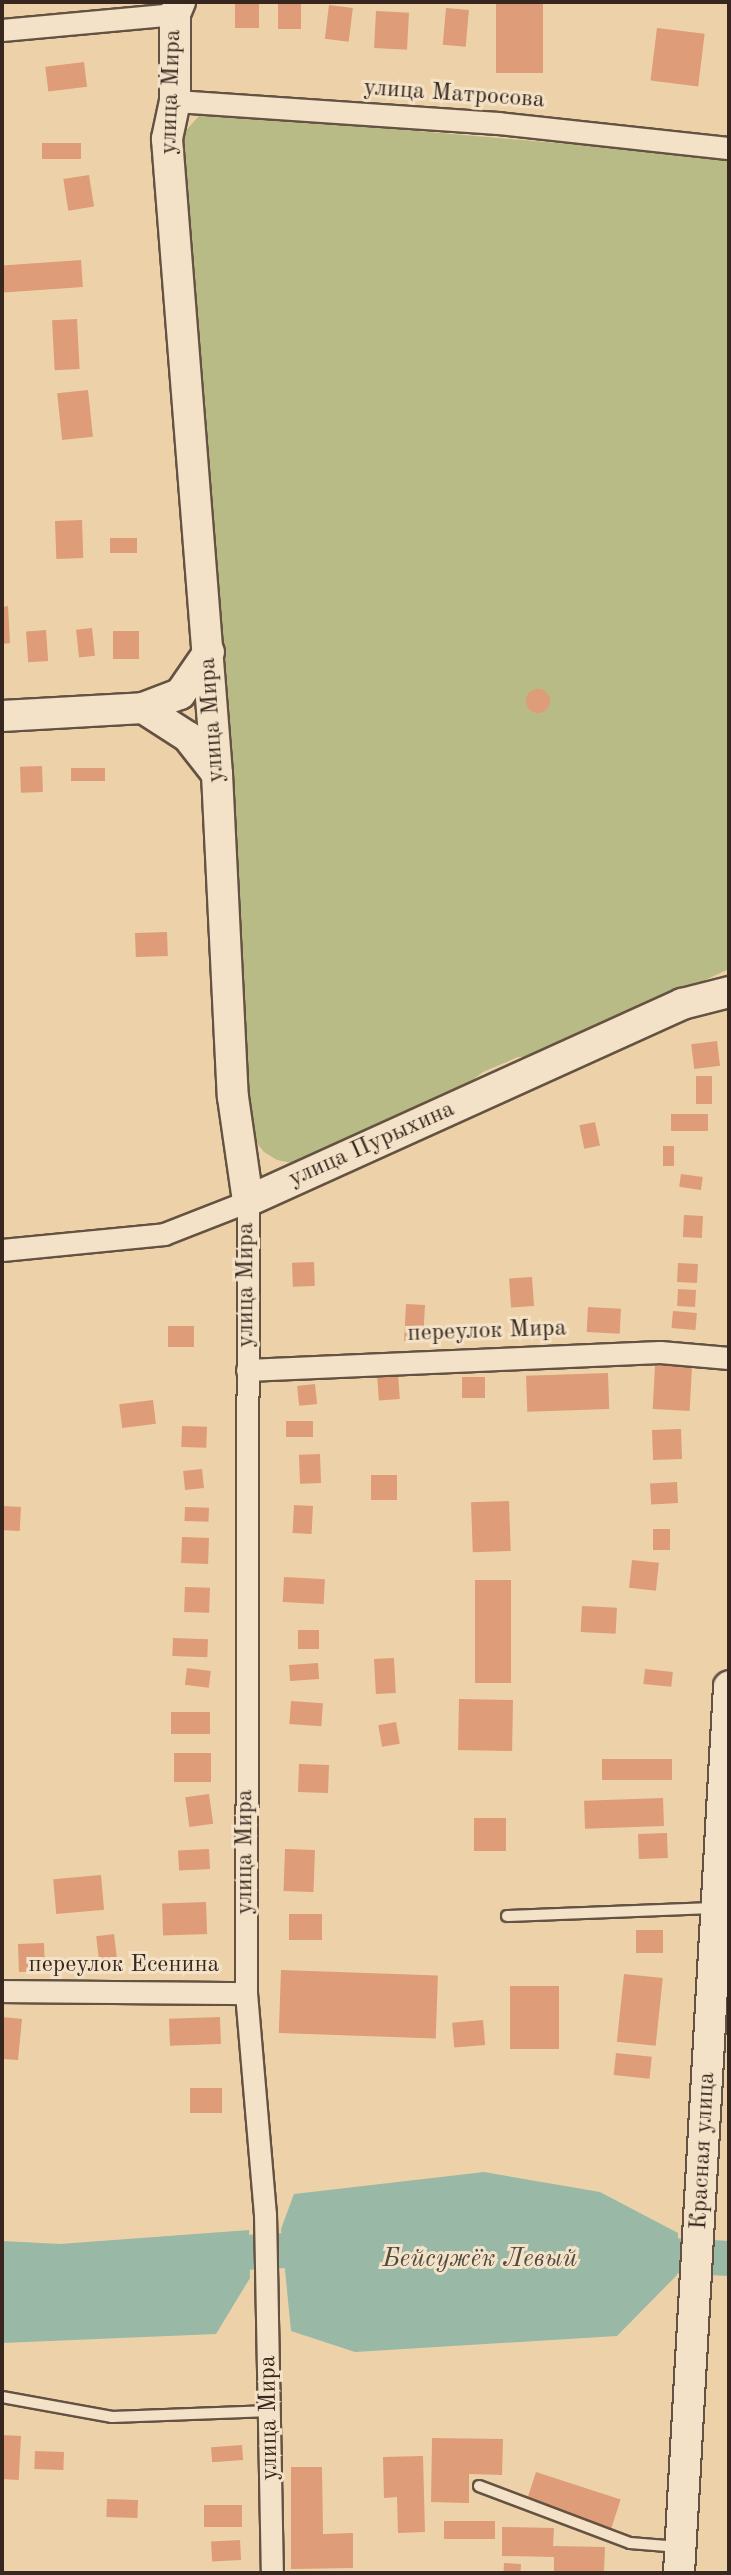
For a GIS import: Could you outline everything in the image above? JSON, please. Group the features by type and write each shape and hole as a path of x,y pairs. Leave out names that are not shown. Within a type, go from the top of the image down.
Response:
{"street":[{"path":"2,30 134,10 178,8"},
{"name":"улица Мира","path":"178,8 175,101 167,139 209,652 233,1097 247,1200 246,1993 265,2214 271,2410 272,2573"},
{"name":"улица Матросова","path":"175,101 498,123 729,148"},
{"path":"2,716 143,708 180,694 209,652"},
{"path":"143,708 188,737 217,774"},
{"name":"улица Пурыхина","path":"2,1250 164,1234 247,1200 682,1004 729,992"},
{"name":"переулок Мира","path":"247,1370 660,1352 729,1359"},
{"name":"Красная улица","path":"682,2566 720,1924 729,1686"},
{"name":"переулок Есенина","path":"2,1992 246,1993"}],"lane":[{"path":"507,1916 720,1924"},
{"path":"2,2397 113,2417 271,2410"},
{"path":"479,2486 682,2566"}],"green space":[{"path":"210,113 729,158 729,969 540,1056 518,1057 483,1072 454,1094 297,1164 277,1160 264,1152 254,1139 248,1115 178,139 199,116"}],"water":[{"name":"Бейсужёк Левый","path":"484,2172 600,2192 678,2233 677,2275 617,2336 355,2352 291,2331 281,2229 294,2194"},
{"path":"249,2230 250,2278 216,2334 2,2343 2,2241 60,2244"}],"building":[{"path":"235,2 259,2 259,28 235,28"},
{"path":"278,2 301,2 301,29 278,29"},
{"path":"496,2 543,2 543,73 496,73"},
{"path":"329,5 353,8 349,42 325,39"},
{"path":"446,8 469,10 466,47 443,45"},
{"path":"376,11 409,13 407,50 374,48"},
{"path":"657,28 705,34 698,86 651,81"},
{"path":"84,62 87,87 48,92 45,67"},
{"path":"42,143 81,143 81,159 42,159"},
{"path":"89,175 94,207 68,211 63,179"},
{"path":"81,260 83,287 4,292 2,266"},
{"path":"77,319 80,369 55,370 52,320"},
{"path":"88,390 93,437 62,440 57,393"},
{"path":"82,520 83,558 56,559 55,521"},
{"path":"110,538 137,538 137,553 110,553"},
{"path":"8,606 10,643 2,644 2,607"},
{"path":"92,628 95,656 79,658 76,630"},
{"path":"46,630 48,661 28,662 26,631"},
{"path":"113,631 139,631 139,659 113,659"},
{"path":"538,689 549,696 550,701 543,712 538,713 527,706 526,701 533,690"},
{"path":"42,766 43,792 21,793 20,767"},
{"path":"71,768 105,768 105,781 71,781"},
{"path":"167,932 168,956 136,957 135,933"},
{"path":"717,1041 720,1066 694,1069 691,1044"},
{"path":"696,1076 712,1076 712,1104 696,1104"},
{"path":"671,1114 708,1114 708,1131 671,1131"},
{"path":"595,1122 600,1145 584,1149 579,1125"},
{"path":"663,1146 674,1146 674,1166 663,1166"},
{"path":"681,1174 703,1177 701,1190 679,1187"},
{"path":"684,1215 703,1216 702,1238 683,1237"},
{"path":"314,1262 315,1286 293,1287 292,1263"},
{"path":"678,1263 698,1264 697,1283 677,1282"},
{"path":"532,1277 534,1306 511,1308 509,1279"},
{"path":"678,1289 696,1290 695,1307 677,1306"},
{"path":"406,1304 425,1305 423,1342 404,1341"},
{"path":"588,1307 621,1309 620,1334 587,1332"},
{"path":"673,1311 697,1313 695,1330 672,1328"},
{"path":"168,1326 194,1326 194,1347 168,1347"},
{"path":"655,1365 692,1367 690,1411 653,1409"},
{"path":"398,1373 400,1399 379,1400 377,1374"},
{"path":"608,1373 609,1409 527,1412 526,1376"},
{"path":"462,1377 485,1377 485,1398 462,1398"},
{"path":"315,1384 317,1404 299,1406 297,1386"},
{"path":"153,1400 156,1424 122,1428 119,1404"},
{"path":"286,1421 313,1421 313,1437 286,1437"},
{"path":"182,1426 207,1427 206,1448 181,1447"},
{"path":"681,1429 682,1459 653,1460 652,1430"},
{"path":"320,1454 321,1483 300,1484 299,1455"},
{"path":"202,1469 204,1488 185,1490 183,1471"},
{"path":"371,1475 397,1475 397,1500 371,1500"},
{"path":"677,1482 678,1503 651,1504 650,1483"},
{"path":"509,1501 511,1551 473,1552 471,1502"},
{"path":"294,1505 313,1506 312,1534 293,1533"},
{"path":"2,1506 21,1507 20,1531 2,1530"},
{"path":"185,1507 209,1508 208,1522 185,1521"},
{"path":"653,1529 670,1529 670,1550 653,1550"},
{"path":"182,1537 209,1538 208,1564 181,1563"},
{"path":"632,1560 659,1563 656,1591 629,1588"},
{"path":"284,1577 325,1579 324,1604 283,1602"},
{"path":"475,1580 511,1580 511,1683 475,1683"},
{"path":"185,1587 210,1588 209,1613 184,1612"},
{"path":"582,1606 617,1608 616,1634 581,1632"},
{"path":"298,1630 319,1630 319,1649 298,1649"},
{"path":"173,1638 208,1639 207,1657 172,1656"},
{"path":"394,1658 396,1693 376,1694 374,1659"},
{"path":"318,1663 319,1679 290,1681 289,1665"},
{"path":"187,1668 211,1671 209,1688 185,1685"},
{"path":"645,1669 673,1672 671,1687 643,1684"},
{"path":"459,1699 513,1700 512,1751 458,1750"},
{"path":"291,1701 323,1703 321,1726 289,1724"},
{"path":"171,1712 210,1712 210,1734 171,1734"},
{"path":"396,1722 400,1744 382,1747 378,1725"},
{"path":"174,1753 211,1753 211,1782 174,1782"},
{"path":"602,1759 672,1759 672,1780 602,1780"},
{"path":"299,1764 329,1765 328,1793 298,1792"},
{"path":"209,1794 213,1824 189,1827 185,1797"},
{"path":"663,1798 664,1826 585,1829 584,1801"},
{"path":"474,1818 506,1818 506,1851 474,1851"},
{"path":"667,1833 668,1858 639,1859 638,1834"},
{"path":"209,1849 210,1869 179,1871 178,1851"},
{"path":"285,1849 315,1850 314,1892 284,1891"},
{"path":"101,1875 104,1910 56,1914 53,1879"},
{"path":"206,1902 207,1934 163,1936 162,1904"},
{"path":"289,1914 322,1914 322,1940 289,1940"},
{"path":"636,1930 663,1930 663,1953 636,1953"},
{"path":"114,1934 118,1969 100,1971 96,1936"},
{"path":"44,1943 45,1971 19,1972 18,1944"},
{"path":"281,1970 438,1975 436,2038 279,2033"},
{"path":"624,1974 663,1978 656,2046 617,2042"},
{"path":"510,1986 559,1986 559,2049 510,2049"},
{"path":"2,2017 22,2019 18,2060 2,2059"},
{"path":"220,2017 221,2044 170,2046 169,2019"},
{"path":"483,2020 485,2045 454,2048 452,2023"},
{"path":"616,2053 652,2057 650,2079 614,2075"},
{"path":"190,2088 222,2088 222,2113 190,2113"},
{"path":"2,2435 21,2436 19,2480 2,2479"},
{"path":"432,2438 503,2439 502,2475 469,2474 469,2503 431,2502"},
{"path":"242,2445 243,2460 212,2462 211,2447"},
{"path":"35,2451 64,2452 63,2470 34,2469"},
{"path":"423,2456 425,2532 398,2533 397,2497 384,2498 383,2457"},
{"path":"291,2467 322,2467 323,2534 353,2533 353,2568 291,2569"},
{"path":"536,2472 621,2500 611,2528 527,2501"},
{"path":"107,2499 138,2500 137,2518 106,2517"},
{"path":"204,2505 242,2505 242,2527 204,2527"},
{"path":"444,2521 495,2521 495,2539 444,2539"},
{"path":"502,2527 554,2528 553,2546 605,2547 604,2571 554,2571 554,2557 502,2556"},
{"path":"240,2540 241,2560 212,2561 211,2542"},
{"path":"504,2563 521,2564 520,2573 503,2573"}],"waterway":[{"name":"Бейсужёк Левый","path":"202,2259 244,2252 330,2248"},
{"name":"Бейсужёк Левый","path":"631,2253 729,2258"}]}
